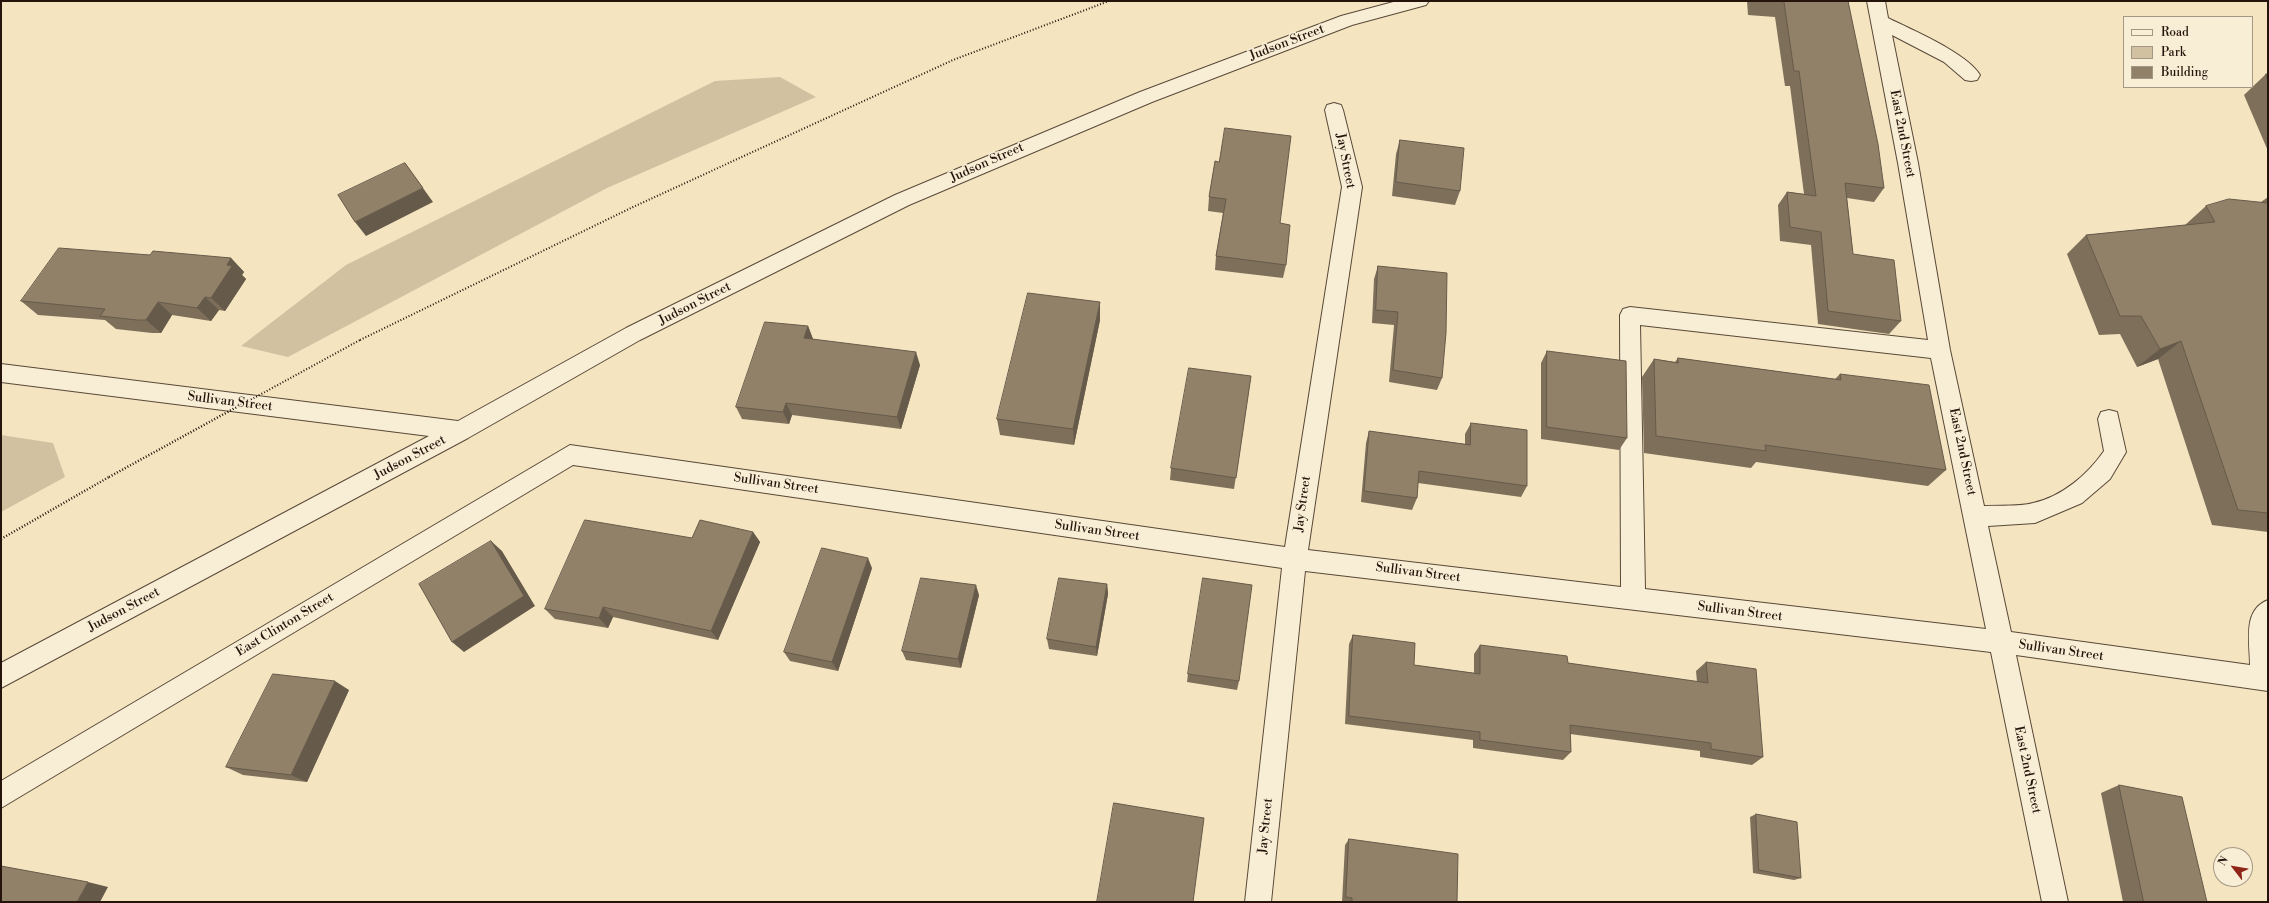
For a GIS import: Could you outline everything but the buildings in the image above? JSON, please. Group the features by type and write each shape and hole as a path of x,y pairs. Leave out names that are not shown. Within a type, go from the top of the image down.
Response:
{"street":[{"name":"Judson Street","path":"1,676 460,431 633,334 902,200 1146,97 1347,20 1420,1"},
{"path":"1878,11 1950,58 1971,75"},
{"name":"East 2nd Street","path":"1878,11 1908,163 1940,350 2055,902"},
{"name":"Jay Street","path":"1258,902 1295,559 1352,187 1334,110"},
{"path":"1633,599 1630,315 1940,350"},
{"name":"Sullivan Street","path":"1,373 460,431"},
{"path":"1976,517 2035,513 2074,496 2102,472 2115,452 2109,419"},
{"name":"Sullivan Street","path":"570,455 1295,559 2000,642 2265,678"},
{"name":"East Clinton Street","path":"1,795 570,455"},
{"path":"2265,678 2261,620 2268,611"}],"path":[{"path":"1,539 109,477 360,340 633,207 946,63 1109,1"}],"green space":[{"path":"780,77 816,97 607,188 288,357 241,346 346,265 715,81"},
{"path":"1,435 53,443 65,477 1,512"}]}
